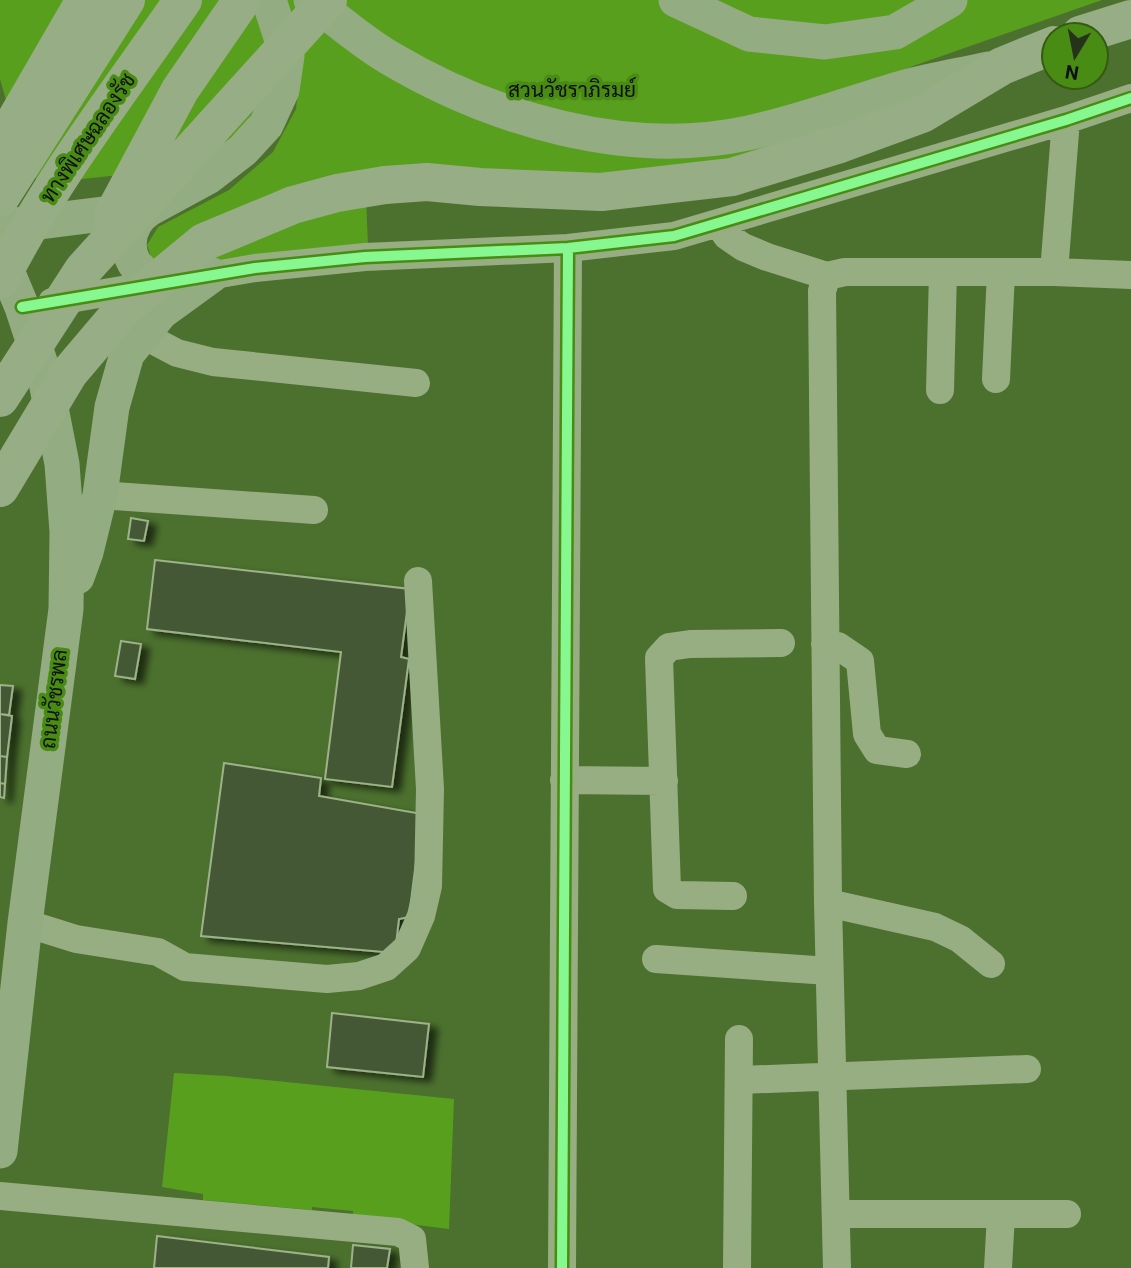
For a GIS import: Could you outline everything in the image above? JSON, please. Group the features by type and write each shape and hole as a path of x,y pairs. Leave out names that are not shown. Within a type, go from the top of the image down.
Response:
{"highway":[{"path":"0,147 85,0"},
{"name":"ทางพิเศษฉลองรัช","path":"0,198 126,0"},
{"name":"ทางพิเศษฉลองรัช","path":"11,293 20,239 183,0"},
{"path":"0,398 83,270 180,90 242,0"},
{"path":"83,270 328,0"},
{"path":"1110,26 1131,19"},
{"path":"0,488 69,373 125,307 204,242 293,205 337,193 385,185 428,182 601,192 732,177 840,144 922,114 1002,65 1040,50"}],"main road":[{"path":"198,278 160,281 148,276 132,259 129,235 141,214 208,177 243,150 266,125 282,90 286,56 269,0"},
{"path":"311,0 387,57 467,97 565,131 664,142 746,134 906,87 1002,65"},
{"path":"676,0 749,34 825,42 895,32 950,0"},
{"path":"0,227 151,208"},
{"name":"ถนนวัชรพล","path":"0,254 11,293 46,377 62,464 67,532 65,609 25,923 0,1151"},
{"path":"65,609 86,552 100,495 112,407 127,354 161,312 198,278"}],"street":[{"path":"11,293 198,278 255,268 365,257 568,248 674,236 1066,120 1131,98"},
{"path":"1054,272 1066,120"},
{"path":"718,223 727,236 743,247 827,276 845,272 1054,272 1131,275"},
{"path":"562,1268 568,248"},
{"path":"940,390 943,272"},
{"path":"996,379 1001,272"},
{"path":"827,276 822,291 825,644 829,971 837,1268"},
{"path":"142,335 177,353 213,362 416,383"},
{"path":"100,495 314,510"},
{"path":"25,923 76,939 158,952 184,967 327,979 359,975 386,967 407,948 421,916 428,886 430,789 418,581"},
{"path":"733,896 677,895 667,889 659,658 669,647 690,644 781,643"},
{"path":"825,644 838,646 860,661 867,734 877,750 907,754"},
{"path":"564,780 664,781"},
{"path":"828,903 935,927 960,939 991,964"},
{"path":"656,959 829,971"},
{"path":"737,1268 739,1039"},
{"path":"740,1080 1027,1069"},
{"path":"0,1196 398,1232 412,1239 415,1268"},
{"path":"836,1214 1067,1214"},
{"path":"998,1268 1001,1215"}],"green space":[{"name":"สวนวัชราภิรมย์","path":"0,0 1102,0 896,72 745,163 651,176 365,173 368,246 209,270 153,262 147,245 158,227 229,190 273,152 296,109 300,72 269,88 243,127 213,152 177,169 44,183 27,173 0,79"},
{"path":"174,1073 454,1099 449,1229 353,1217 353,1211 203,1200 203,1194 162,1187"}],"building":[{"path":"131,518 148,521 144,541 128,539"},
{"path":"155,560 410,589 401,657 409,659 392,787 325,779 341,652 147,629"},
{"path":"121,641 141,644 135,679 115,676"},
{"path":"0,685 13,686 9,715 0,714"},
{"path":"0,714 12,716 7,757 0,756"},
{"path":"0,756 7,757 5,784 0,783"},
{"path":"224,763 321,778 319,796 422,814 409,917 399,919 395,953 201,936"},
{"path":"0,783 5,784 4,798 0,797"},
{"path":"332,1013 429,1024 423,1077 327,1067"},
{"path":"157,1236 329,1257 328,1268 154,1268"},
{"path":"353,1245 390,1249 387,1268 351,1268"}],"cycle path":[{"path":"22,307 255,268 365,257 568,248 674,236 1066,120 1131,98"},
{"path":"562,1268 568,248"}]}
